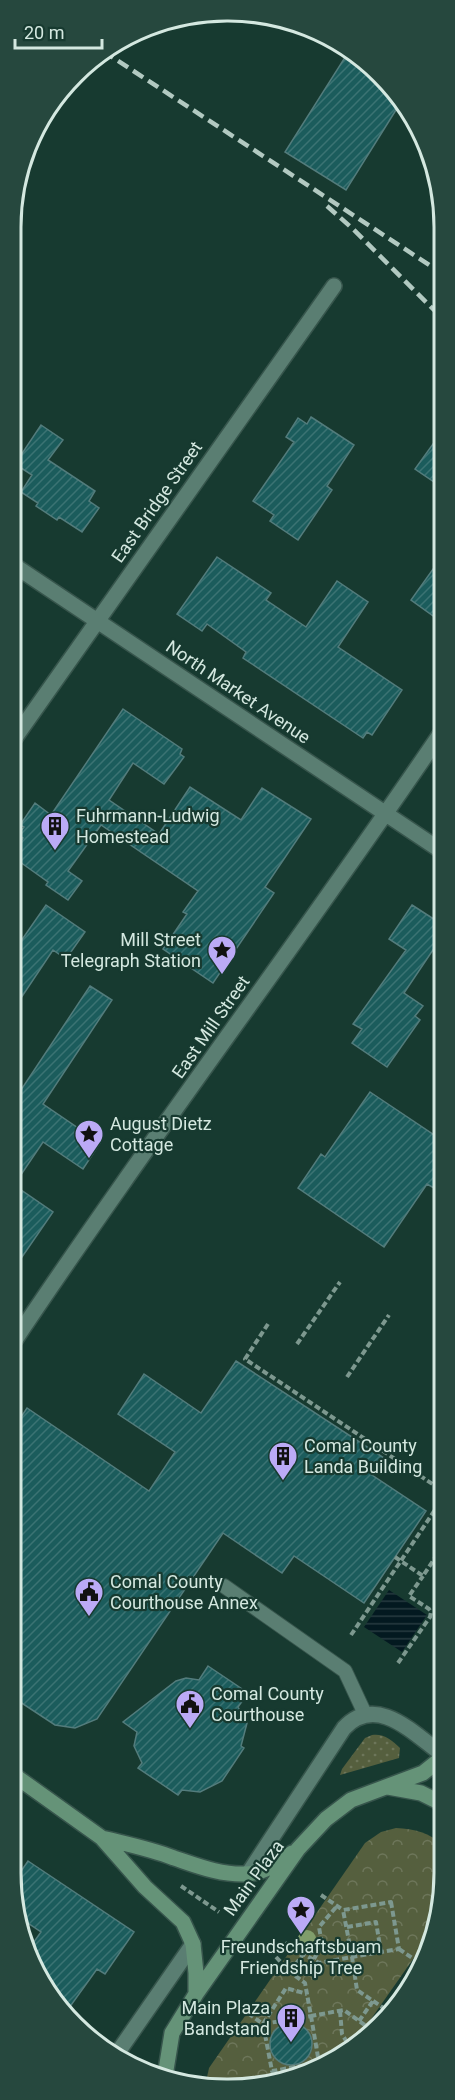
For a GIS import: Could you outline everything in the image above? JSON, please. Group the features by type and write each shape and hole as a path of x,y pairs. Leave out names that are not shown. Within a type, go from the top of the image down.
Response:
{"main road":[{"path":"388,1787 423,1773 434,1764"},
{"path":"21,1780 102,1838 145,1887 183,1922 193,1944 196,1994"},
{"name":"Main Plaza","path":"166,2069 172,2033 196,1994 298,1849 326,1819 351,1800 388,1787 421,1793 434,1800"},
{"path":"102,1838 173,1857 196,1867 248,1874 268,1868 298,1849"}],"street":[{"name":"East Bridge Street","path":"21,729 334,286"},
{"name":"North Market Avenue","path":"21,570 434,846"},
{"name":"East Mill Street","path":"21,1331 434,743"},
{"path":"364,1714 378,1714 400,1723 434,1749"},
{"name":"Main Plaza","path":"248,1874 344,1728 353,1719 364,1714"},
{"path":"120,2049 193,1944"}],"lane":[{"path":"224,1586 345,1671 364,1714"}],"path":[{"path":"297,1344 340,1282"},
{"path":"347,1377 389,1315"},
{"path":"268,1324 245,1359 434,1485"},
{"path":"351,1635 434,1511"},
{"path":"395,1557 423,1576"},
{"path":"398,1663 430,1617 429,1609 409,1596 434,1560"},
{"path":"181,1886 219,1912"},
{"path":"321,1895 343,1910 357,1990 384,2008"},
{"path":"343,1910 391,1902 399,1949"},
{"path":"314,1959 322,1944 319,1927 337,1906"},
{"path":"347,1927 376,1922 381,1952"},
{"path":"285,1943 319,1963 399,1949 415,1960"},
{"path":"290,1972 304,1953"},
{"path":"276,1957 290,1972 305,1983 319,2058"},
{"path":"263,2024 286,1988 307,1995"},
{"path":"359,2021 373,2001"},
{"path":"241,2008 263,2024 272,2071 295,2067"},
{"path":"263,2024 344,2010 366,2026"},
{"path":"340,2011 342,2034 346,2041"}],"green space":[{"path":"372,1735 384,1736 394,1742 400,1748 399,1758 340,1775 365,1738"},
{"path":"396,1828 409,1829 433,1837 434,1872 427,1926 418,1953 367,2025 319,2058 281,2072 241,2079 207,2078 209,2068 365,1843 381,1832"}],"water":[{"path":"389,1590 427,1615 402,1652 364,1627"}],"building":[{"path":"344,58 364,72 383,91 396,110 346,190 285,152"},
{"path":"311,417 354,445 327,486 332,490 298,540 270,521 274,515 253,501 294,442 286,437 298,418 307,424"},
{"path":"41,425 63,440 48,460 95,491 89,501 99,508 82,532 59,517 57,520 36,506 38,503 21,492 32,475 21,468 21,455"},
{"path":"434,443 434,482 415,469"},
{"path":"217,557 271,593 266,600 306,627 337,581 368,602 338,647 402,690 372,735 367,732 363,738 243,658 246,652 207,624 202,631 177,614"},
{"path":"434,568 434,617 411,600"},
{"path":"123,709 182,749 180,754 184,757 164,784 133,763 109,800 159,834 190,787 241,820 262,788 311,819 265,887 274,893 213,983 163,949 187,914 183,912 198,891 101,825 68,871 82,881 68,900 46,885 48,882 21,863 23,838 21,831 24,827 21,824 35,803 51,815"},
{"path":"46,905 85,932 66,959 53,950 21,998 21,941"},
{"path":"412,905 434,919 434,948 404,993 423,1006 415,1016 420,1020 387,1067 352,1043 362,1029 353,1024 406,950 389,939"},
{"path":"90,986 112,1000 43,1104 100,1143 83,1169 43,1142 21,1175 21,1090"},
{"path":"370,1092 434,1135 434,1188 427,1184 384,1247 298,1188 321,1154 325,1157"},
{"path":"21,1190 53,1212 21,1258"},
{"path":"236,1361 384,1458 372,1475 426,1511 364,1603 294,1556 282,1573 223,1533 97,1719 75,1728 55,1725 21,1703 21,1417 27,1408 149,1491 175,1452 118,1414 144,1374 201,1413"},
{"name":"Comal County Courthouse","path":"208,1666 248,1693 238,1707 247,1723 241,1746 244,1748 222,1781 200,1792 182,1790 178,1795 138,1768 142,1763 134,1746 137,1732 123,1722 176,1681 186,1678 199,1680"},
{"path":"28,1861 134,1932 105,1974 97,1969 70,2006 49,1976 37,1952 34,1942 41,1932 27,1923 21,1871"},
{"name":"Main Plaza Bandstand","path":"291,2023 299,2024 306,2029 311,2036 311,2052 306,2059 299,2064 291,2065 283,2064 276,2059 271,2052 270,2044 271,2036 276,2029 283,2024"}],"railway":[{"path":"112,57 434,268"},
{"path":"327,206 434,310"}],"place":[{"name":"Fuhrmann-Ludwig Homestead","path":"55,852"},
{"name":"Mill Street Telegraph Station","path":"222,976"},
{"name":"August Dietz Cottage","path":"89,1160"},
{"name":"Comal County Landa Building","path":"283,1482"},
{"name":"Comal County Courthouse Annex","path":"89,1618"},
{"name":"Comal County Courthouse","path":"190,1730"},
{"name":"Freundschaftsbuam Friendship Tree","path":"301,1936"},
{"name":"Main Plaza Bandstand","path":"291,2044"}]}
